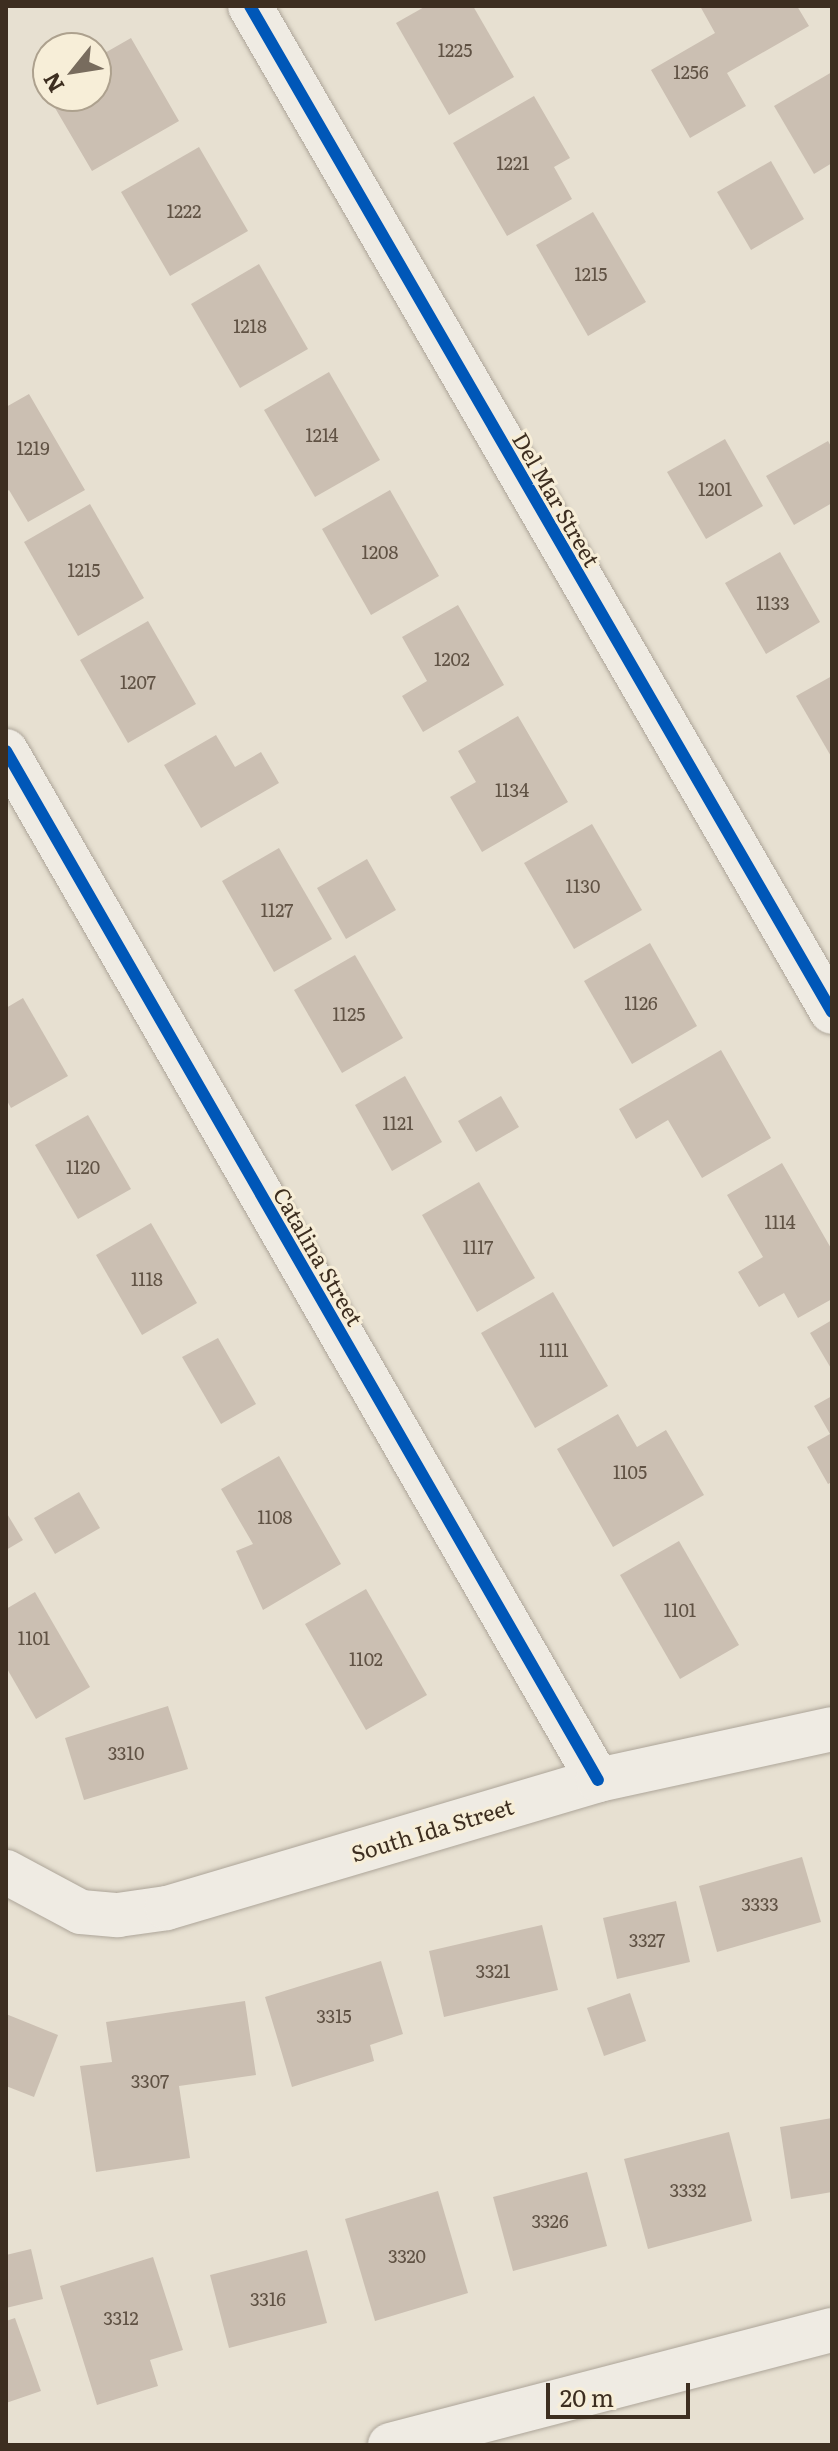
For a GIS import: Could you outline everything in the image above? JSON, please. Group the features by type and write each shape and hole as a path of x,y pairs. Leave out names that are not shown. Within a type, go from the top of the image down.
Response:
{"street":[{"name":"Del Mar Street","path":"250,6 832,1012"},
{"name":"Catalina Street","path":"6,751 598,1780"},
{"name":"South Ida Street","path":"22,1882 81,1912 118,1915 167,1908 598,1780 832,1729"},
{"path":"390,2445 832,2330"}],"building":[{"path":"426,6 473,6 514,77 449,115 396,23"},
{"path":"700,6 797,6 809,26 727,73 746,106 690,138 651,70 715,33"},
{"path":"131,38 179,121 92,171 57,112 112,112 112,49"},
{"path":"832,72 832,163 814,174 774,106"},
{"path":"534,96 570,158 554,167 572,199 507,236 453,143"},
{"path":"199,147 248,231 170,276 121,192"},
{"path":"771,161 804,219 751,250 717,192"},
{"path":"593,212 646,302 588,336 536,245"},
{"path":"259,264 308,349 240,388 191,304"},
{"path":"329,372 380,460 315,497 264,410"},
{"path":"29,394 85,490 28,522 9,490 6,492 6,407"},
{"path":"725,439 763,506 706,539 667,472"},
{"path":"828,441 832,448 832,503 794,525 766,476"},
{"path":"390,490 439,576 371,615 322,529"},
{"path":"90,504 144,598 78,636 24,542"},
{"path":"780,552 820,622 766,654 725,583"},
{"path":"458,605 504,685 423,732 402,696 427,681 402,637"},
{"path":"148,621 196,704 128,743 80,660"},
{"path":"832,676 832,758 796,696"},
{"path":"518,716 568,802 482,852 450,797 476,782 458,751"},
{"path":"216,735 235,767 261,752 279,783 201,828 164,765"},
{"path":"592,824 642,910 574,949 524,863"},
{"path":"279,848 332,939 274,972 222,881"},
{"path":"367,859 396,910 346,939 317,888"},
{"path":"650,943 697,1026 632,1064 584,981"},
{"path":"355,955 403,1038 342,1073 294,990"},
{"path":"23,998 68,1076 11,1108 6,1099 6,1008"},
{"path":"721,1050 771,1138 702,1178 668,1120 636,1139 619,1109"},
{"path":"405,1076 442,1142 392,1171 355,1105"},
{"path":"501,1096 519,1127 476,1152 458,1121"},
{"path":"88,1115 131,1189 78,1219 35,1145"},
{"path":"782,1163 832,1250 832,1299 798,1318 784,1293 759,1307 738,1272 763,1257 727,1195"},
{"path":"479,1182 535,1278 477,1312 422,1215"},
{"path":"151,1223 197,1303 142,1335 96,1255"},
{"path":"553,1292 608,1386 535,1428 481,1333"},
{"path":"832,1320 832,1370 810,1333"},
{"path":"218,1338 256,1404 221,1424 182,1357"},
{"path":"832,1396 832,1482 828,1484 807,1447 830,1434 814,1406"},
{"path":"618,1414 637,1447 666,1430 704,1495 613,1547 557,1449"},
{"path":"279,1456 341,1564 263,1610 236,1551 253,1544 221,1489"},
{"path":"79,1492 100,1528 55,1554 34,1518"},
{"path":"6,1512 23,1540 6,1550"},
{"path":"679,1541 739,1645 680,1679 620,1575"},
{"path":"366,1589 427,1695 366,1730 305,1624"},
{"path":"35,1592 90,1687 36,1719 6,1667 6,1609"},
{"path":"168,1706 188,1769 84,1800 65,1738"},
{"path":"802,1857 821,1922 717,1952 699,1886"},
{"path":"676,1901 690,1962 617,1979 603,1918"},
{"path":"542,1925 558,1990 444,2017 429,1951"},
{"path":"381,1961 403,2034 370,2045 374,2061 292,2087 265,1997"},
{"path":"630,1993 646,2041 604,2056 587,2008"},
{"path":"245,2001 256,2075 179,2086 190,2158 96,2172 80,2066 112,2062 106,2022"},
{"path":"6,2014 58,2035 34,2097 6,2086"},
{"path":"832,2118 832,2192 791,2199 780,2127"},
{"path":"729,2132 752,2221 648,2249 624,2159"},
{"path":"587,2172 607,2246 513,2271 493,2197"},
{"path":"438,2191 468,2293 375,2321 345,2219"},
{"path":"31,2249 43,2299 6,2308 6,2255"},
{"path":"307,2250 327,2323 229,2348 210,2275"},
{"path":"153,2257 183,2350 150,2360 158,2386 97,2405 60,2286"},
{"path":"15,2318 41,2391 6,2403 6,2321"}],"cycle path":[{"path":"250,6 832,1012"},
{"path":"6,751 598,1780"}]}
